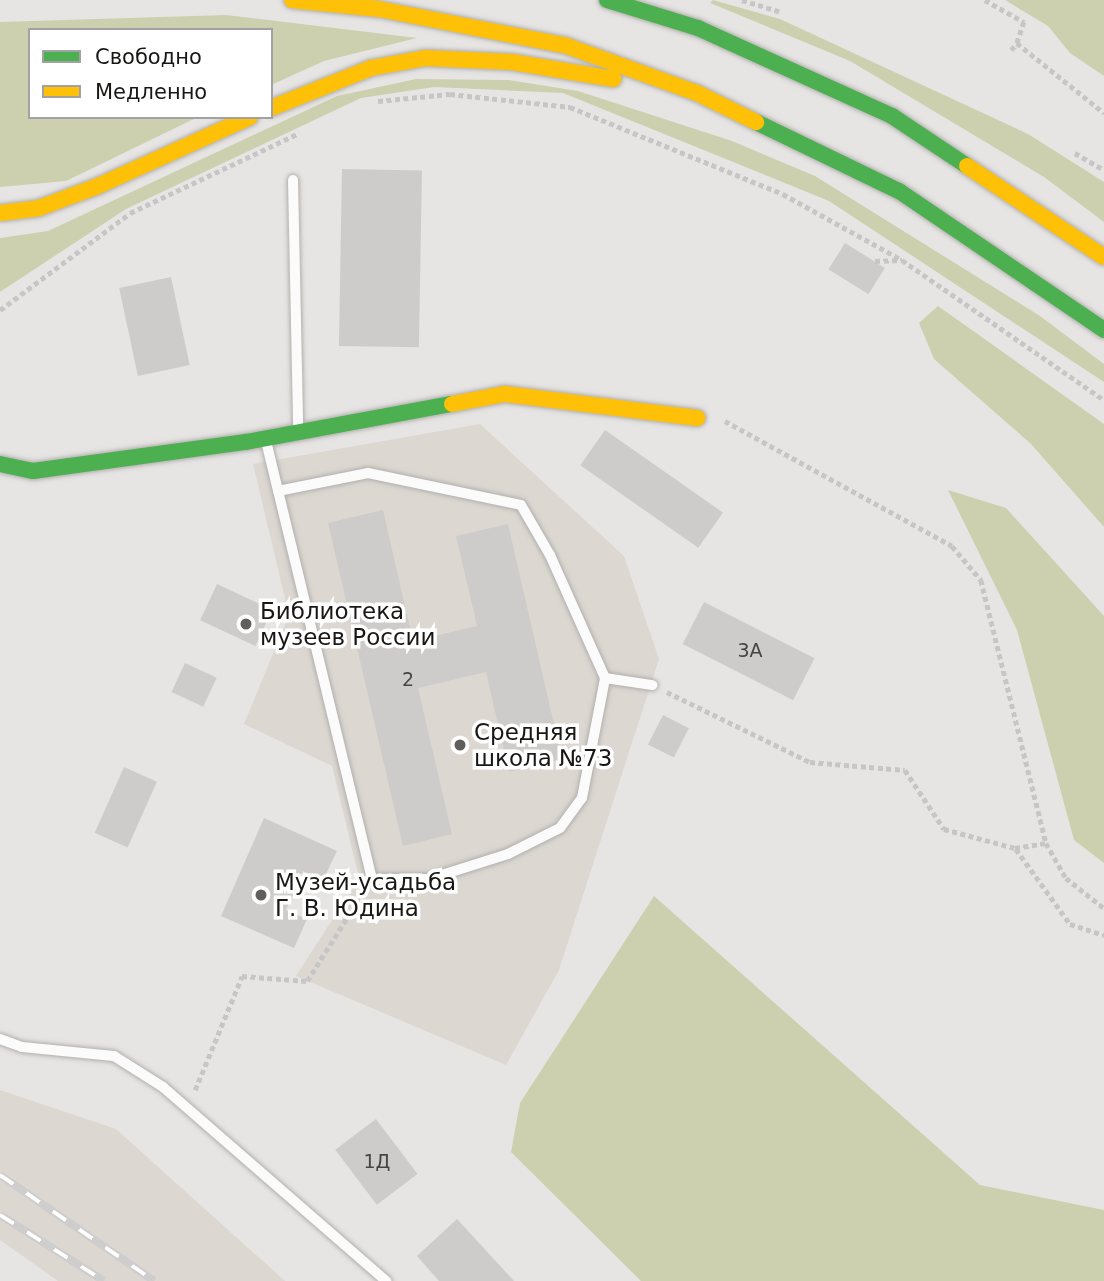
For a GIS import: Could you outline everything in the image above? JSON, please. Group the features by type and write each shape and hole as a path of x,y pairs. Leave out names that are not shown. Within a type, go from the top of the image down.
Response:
{"main road":[{"path":"292,0 379,9 567,46 697,93 898,191 1104,330"},
{"path":"607,0 698,28 892,116 1104,257"},
{"path":"273,107 371,68 426,58 512,62 697,93"},
{"path":"0,213 39,208 98,186 246,119"},
{"path":"0,464 33,471 266,440 505,394 698,418"}],"lane":[{"path":"293,180 298,432"},
{"path":"266,440 278,491 372,879 429,878 508,855 559,828 582,798 605,678 551,555 521,505 368,472 278,491"},
{"path":"605,678 652,685"},
{"path":"0,1039 22,1047 114,1056 188,1109 386,1281"}],"path":[{"path":"742,0 779,11"},
{"path":"985,0 1024,22 1017,43 1011,50"},
{"path":"1017,43 1104,113"},
{"path":"371,102 450,94 570,107 783,194 902,260 1104,400"},
{"path":"0,310 130,214 309,128"},
{"path":"1075,153 1104,170"},
{"path":"875,261 902,260"},
{"path":"698,418 745,427 952,546 981,580 1046,843 1066,878 1104,908"},
{"path":"652,685 810,762 905,770 944,829 1015,848 1046,843"},
{"path":"1015,848 1070,924 1104,935"},
{"path":"188,1109 242,976 307,981 372,879"}],"shaded area":[{"name":"Средняя школа №73","path":"480,424 624,556 659,659 559,970 506,1065 296,976 359,878 332,766 244,724 289,615 253,464"},
{"path":"0,1090 116,1129 285,1281 58,1281 0,1240"}],"green space":[{"path":"713,0 780,19 1028,134 1104,182 1104,222 1044,177 850,61 710,3"},
{"path":"1005,0 1104,0 1104,76 1070,53 1048,26"},
{"path":"226,15 417,38 324,61 273,84 273,28 28,28 28,119 194,119 66,181 0,187 0,22"},
{"path":"416,79 509,80 578,91 732,141 815,176 1040,316 1104,364 1104,382 829,201 563,93 434,87 361,98 126,209 0,292 0,238 48,231 337,96"},
{"path":"938,306 1104,424 1104,527 1031,444 934,359 919,323"},
{"path":"948,490 1006,508 1104,616 1104,863 1074,840 1017,630"},
{"path":"654,896 980,1185 1104,1210 1104,1281 641,1281 511,1152 520,1103"}],"building":[{"path":"342,169 422,170 419,347 339,346"},
{"path":"845,243 885,268 868,294 829,269"},
{"path":"171,277 190,365 138,376 119,288"},
{"path":"605,430 723,513 698,548 580,465"},
{"path":"383,510 413,641 477,626 456,536 508,524 562,759 509,772 486,672 418,688 452,834 403,846 328,523"},
{"path":"217,584 272,610 255,646 200,620"},
{"path":"704,602 814,658 793,700 683,644"},
{"path":"185,663 217,678 203,707 171,692"},
{"path":"663,715 689,728 674,758 648,744"},
{"path":"124,767 157,782 128,847 95,833"},
{"name":"Музей-усадьба Г. В. Юдина","path":"264,818 337,851 323,880 303,871 286,910 307,919 294,948 221,916"},
{"path":"376,1119 418,1174 377,1205 335,1150"},
{"path":"457,1219 514,1281 439,1281 417,1256"}],"railway":[{"path":"0,1175 154,1281"},
{"path":"0,1215 104,1281"}],"traffic: fast":[{"path":"607,0 698,28 892,116 967,166"},
{"path":"756,122 899,191 1104,330"},
{"path":"0,464 33,471 246,442 452,404"}],"traffic: slow":[{"path":"292,0 379,9 567,46 697,93 756,122"},
{"path":"273,107 371,68 426,58 512,62 614,79"},
{"path":"0,213 39,208 98,186 246,119"},
{"path":"967,166 1104,257"},
{"path":"452,404 505,394 698,418"}],"place":[{"name":"Библиотека музеев России","path":"246,624"},
{"name":"Средняя школа №73","path":"460,745"},
{"name":"Музей-усадьба Г. В. Юдина","path":"261,895"}]}
